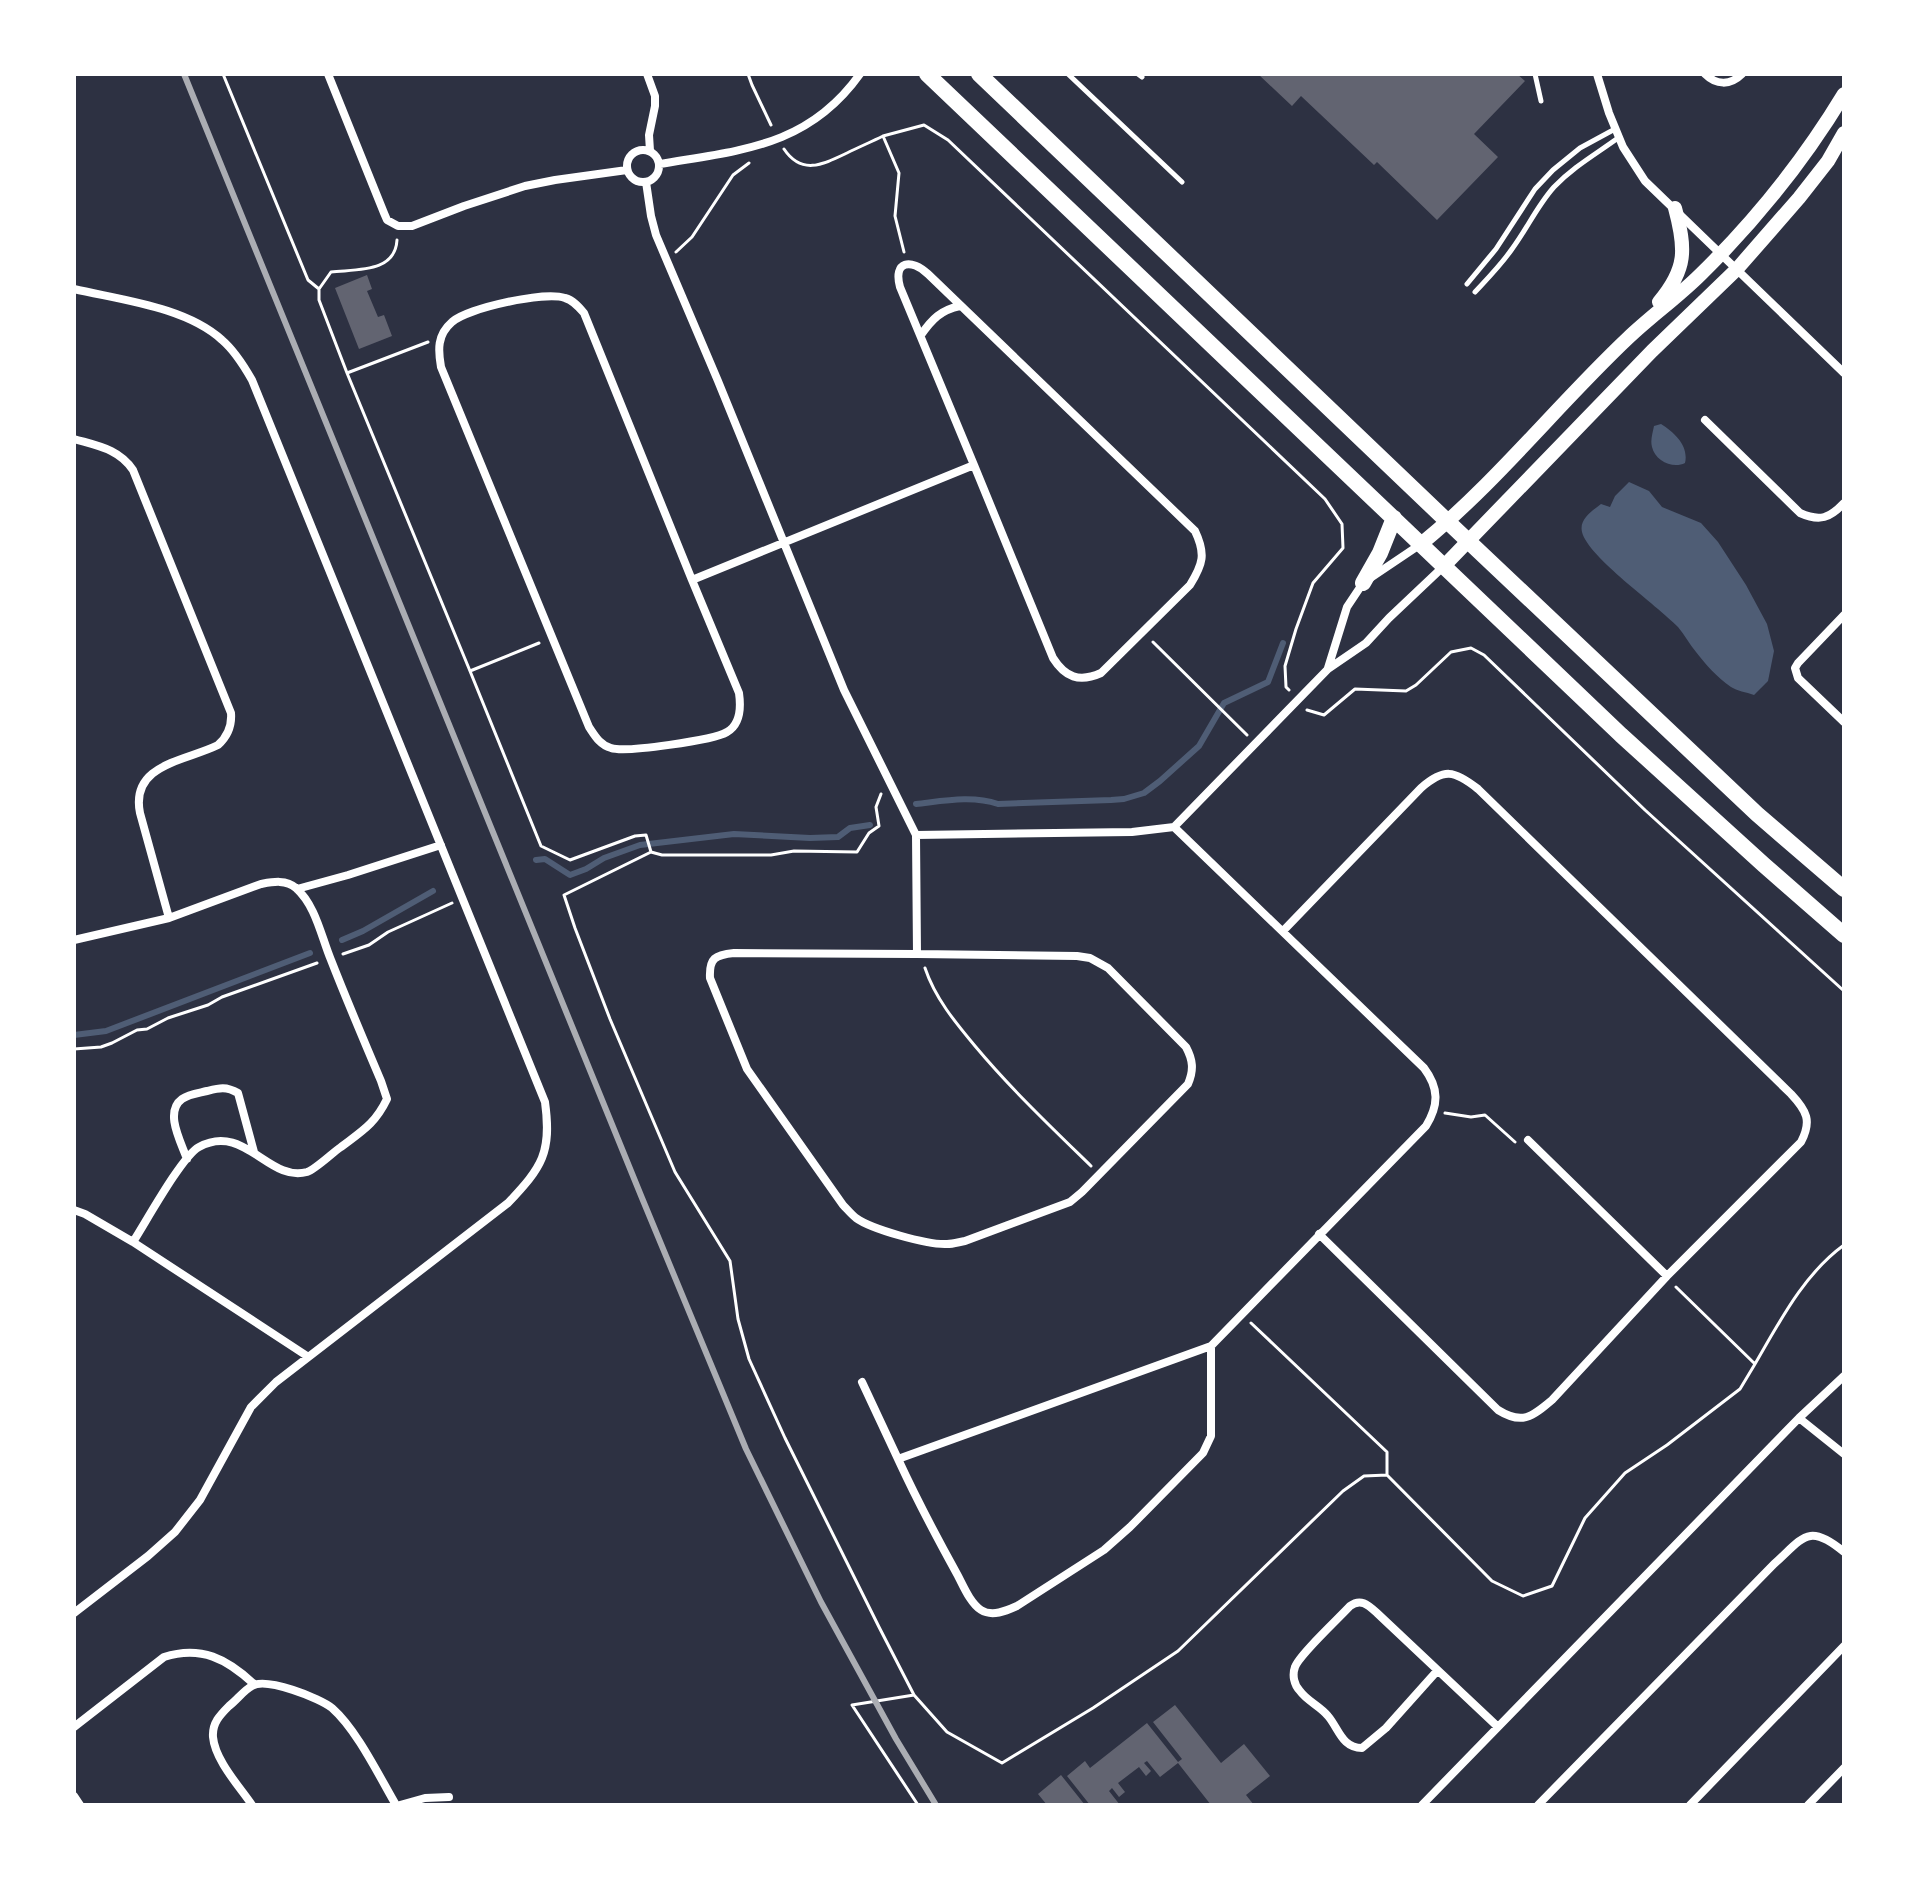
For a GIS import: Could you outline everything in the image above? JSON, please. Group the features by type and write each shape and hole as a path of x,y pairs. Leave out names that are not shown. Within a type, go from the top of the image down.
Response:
{"main road":[{"path":"927,74 1621,735 1844,935"},
{"path":"979,74 1757,814 1844,889"},
{"path":"1363,583 1380,553 1394,518"}],"street":[{"path":"328,74 387,220 398,226 412,226 525,186 627,170"},
{"path":"647,74 655,96 649,135 650,151"},
{"path":"660,164 781,139 809,123 837,100 860,74"},
{"path":"1597,74 1617,133 1645,181 1844,373"},
{"path":"1705,74 1712,81 1728,83 1742,74"},
{"path":"1627,339 1700,275 1781,187 1844,94"},
{"path":"916,835 1132,832 1174,827 1328,669 1366,643 1444,566 1652,351 1737,269 1799,198 1828,161 1844,133"},
{"path":"650,151 657,156 660,164 657,176 646,182 634,180 627,170 627,161 633,153 650,151"},
{"path":"646,182 651,216 667,259 783,543 844,690 916,835 917,954"},
{"path":"1328,669 1347,607 1363,583 1448,522 1627,339 1673,285 1682,260 1682,239 1675,208"},
{"path":"918,265 1195,531 1201,542 1202,563 1190,585 1101,673 1091,678 1077,678 1060,669 1053,658 900,287 898,278 902,267 918,265"},
{"path":"74,289 178,313 200,324 222,340 252,380 545,1102 548,1126 539,1167 508,1203 276,1382 251,1407 200,1500 175,1532 74,1613"},
{"path":"549,295 566,298 579,306 692,580 739,693 741,707 738,719 727,733 710,738 632,749 612,749 602,744 589,727 441,367 439,340 452,322 461,316 510,301 549,295"},
{"path":"921,335 932,319 960,306"},
{"path":"1705,420 1800,513 1817,518 1832,515 1844,503"},
{"path":"74,439 115,452 133,470 231,713 230,728 218,745 157,770 141,788 138,805 169,918"},
{"path":"692,580 974,465"},
{"path":"1844,615 1795,668 1802,682 1844,722"},
{"path":"1283,931 1421,788 1441,774 1462,776 1791,1094 1807,1115 1806,1133 1801,1142 1667,1276 1552,1400 1529,1417 1509,1417 1498,1410 1319,1234"},
{"path":"898,1459 1211,1346 1426,1126 1432,1116 1434,1082 1424,1068 1174,827"},
{"path":"297,889 441,845"},
{"path":"74,940 169,918 261,884 290,884 305,899 317,920 387,1099 370,1125 309,1172 295,1173 279,1168 234,1142 215,1141 197,1148 133,1242"},
{"path":"734,953 917,954 1090,958 1108,968 1186,1047 1192,1065 1188,1084 1070,1202 949,1245 908,1237 864,1223 843,1205 747,1069 710,978 711,962 721,954 734,953"},
{"path":"187,1159 174,1121 175,1109 186,1096 224,1087 238,1093 254,1152"},
{"path":"1528,1140 1667,1276"},
{"path":"74,1210 133,1242 307,1356"},
{"path":"862,1382 918,1504 972,1601 981,1610 1001,1612 1032,1598 1104,1550 1203,1453 1211,1436 1211,1346"},
{"path":"1422,1805 1799,1418 1844,1376"},
{"path":"1799,1418 1844,1454"},
{"path":"1538,1805 1802,1538 1816,1534 1844,1552"},
{"path":"1437,1671 1362,1748 1346,1743 1325,1712 1299,1690 1293,1677 1297,1663 1358,1601 1372,1608 1498,1727"},
{"path":"1690,1805 1844,1646"},
{"path":"74,1727 164,1657 178,1652 199,1652 223,1660 254,1684"},
{"path":"252,1805 217,1755 214,1725 222,1712 254,1684 267,1683 288,1688 332,1708 346,1724 398,1805 425,1798 449,1797"},
{"path":"1808,1805 1844,1768"},
{"path":"74,1796 80,1805"}],"lane":[{"path":"1070,74 1182,182"},
{"path":"1535,74 1541,101"},
{"path":"1467,284 1496,249 1535,189 1553,170 1570,155 1617,133"},
{"path":"1475,292 1500,266 1552,189 1617,133"}],"path":[{"path":"223,74 308,280 319,289"},
{"path":"748,74 785,153 806,166 820,166 883,136 899,173 895,216 906,256 902,267"},
{"path":"667,259 692,237 733,175 757,157"},
{"path":"398,226 396,251 386,263 331,272 319,289 319,300 541,846 570,860 635,836 646,835 651,850 662,855 857,852 869,833 879,826 876,807 881,792 894,787"},
{"path":"347,373 439,340"},
{"path":"1143,632 1256,743"},
{"path":"470,671 552,637"},
{"path":"651,850 564,895 605,1006 675,1172 730,1261 738,1319 749,1359 785,1438 914,1695 947,1732 1002,1763 1093,1708 1178,1651 1343,1491 1364,1476 1387,1475"},
{"path":"74,1049 101,1047 222,997 369,945 388,932 463,898"},
{"path":"917,954 942,1003 968,1037 1016,1092 1100,1174"},
{"path":"1435,1105 1447,1114 1485,1115 1519,1146 1528,1140"},
{"path":"1241,1315 1387,1452 1387,1475 1492,1581 1523,1596 1552,1586 1585,1518 1625,1473 1740,1389 1791,1302 1831,1254 1844,1245"},
{"path":"1667,1276 1755,1364"},
{"path":"914,1695 852,1705 918,1805"}],"water":[{"path":"1661,424 1680,440 1685,451 1685,463 1670,464 1654,452 1651,442 1654,426"},
{"path":"1629,482 1649,491 1662,507 1701,523 1718,542 1746,585 1767,624 1774,651 1768,681 1754,695 1733,688 1716,675 1678,627 1609,567 1587,542 1582,532 1584,519 1601,504 1610,507 1615,496"}],"building":[{"path":"1258,74 1517,74 1525,81 1474,134 1498,157 1437,220 1377,162 1374,165 1301,96 1292,106"},
{"path":"367,275 372,289 367,291 378,317 384,315 392,336 359,349 335,288"},
{"path":"1175,1705 1221,1763 1244,1744 1270,1776 1246,1795 1254,1805 1211,1805 1178,1763 1160,1777 1147,1761 1144,1763 1151,1771 1146,1776 1139,1767 1118,1783 1125,1792 1119,1797 1112,1788 1109,1791 1120,1805 1090,1805 1067,1776 1085,1761 1090,1768 1147,1723 1178,1762 1182,1759 1153,1722"},
{"path":"1061,1775 1085,1805 1047,1805 1038,1794"}],"waterway":[{"path":"916,804 968,799 998,804 1111,800 1144,793 1199,746 1224,703 1268,682 1283,643"},
{"path":"536,860 545,859 570,875 640,845 734,834 838,837 850,828 870,825"},
{"path":"342,940 433,891"},
{"path":"74,1035 106,1031 310,953"}],"railway":[{"path":"184,74 746,1449 821,1602 936,1805"}]}
